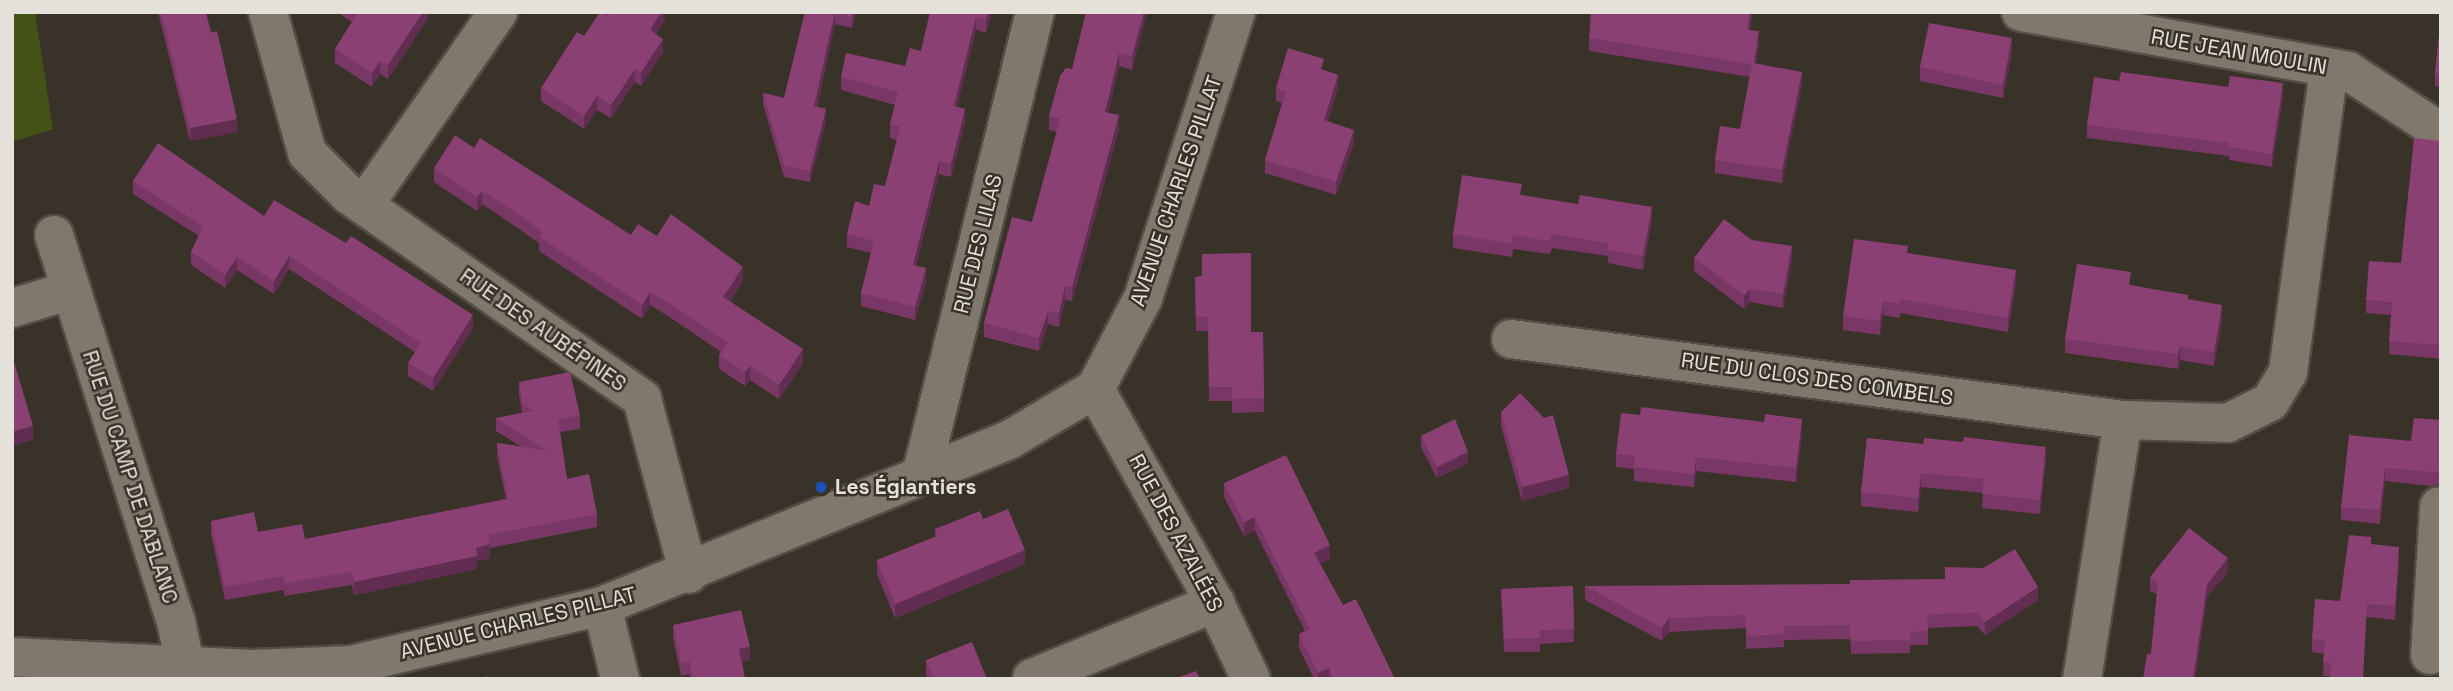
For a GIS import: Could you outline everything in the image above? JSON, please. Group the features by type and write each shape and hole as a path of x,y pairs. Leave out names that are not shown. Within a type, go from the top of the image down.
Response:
{"street":[{"name":"RUE DES AUBÉPINES","path":"268,12 307,153 364,205 642,399 689,574"},
{"path":"364,205 498,12"},
{"name":"RUE DES LILAS","path":"921,476 1035,12"},
{"name":"AVENUE CHARLES PILLAT","path":"12,657 185,664 252,674 351,665 602,606 689,574 1009,440 1095,389 1143,298 1236,12"},
{"name":"RUE JEAN MOULIN","path":"2021,12 2348,71 2441,132"},
{"name":"RUE DU CLOS DES COMBELS","path":"1511,339 2123,420 2228,423 2270,402 2288,372 2329,68"},
{"name":"RUE DU CAMP DE DABLANC","path":"54,235 172,607 185,664"},
{"path":"12,308 71,290"},
{"name":"RUE DES AZALÉES","path":"1095,389 1215,603 1251,679"},
{"path":"2082,679 2123,420"},
{"path":"2430,663 2439,506"},
{"path":"1032,678 1215,603"},
{"path":"602,606 620,679"}],"green space":[{"path":"12,12 35,12 53,129 12,142"}],"building":[{"path":"161,12 206,12 210,33 217,31 237,119 190,128"},
{"path":"358,12 423,12 388,65 380,61 372,73 335,49"},
{"path":"600,12 608,15 610,12 661,12 650,30 663,39 641,72 635,69 611,105 597,96 584,116 541,88 577,32 584,36"},
{"path":"805,12 835,12 814,106 826,109 810,171 784,165 763,93 784,98"},
{"path":"835,12 853,12 852,17"},
{"path":"930,12 988,12 986,19 976,17 954,106 965,109 951,164 939,161 913,265 926,268 915,307 861,293 874,241 847,234 855,201 869,206 874,184 885,186 900,127 890,124 898,92 841,77 846,53 905,66 910,48 921,51"},
{"path":"1086,12 1144,12 1132,56 1119,53 1105,112 1119,115 1072,287 1065,286 1059,313 1048,311 1039,338 984,323 1012,217 1032,222 1060,119 1049,116 1060,76 1066,68 1072,69"},
{"path":"1591,12 1750,12 1748,30 1759,31 1754,63 1802,72 1782,170 1715,160 1720,126 1740,129 1752,64 1589,38"},
{"path":"2441,17 2441,74 2435,73"},
{"path":"1929,23 2012,38 2003,85 1920,67"},
{"path":"1288,48 1324,59 1321,69 1338,75 1324,120 1354,130 1336,182 1265,160 1286,92 1276,88"},
{"path":"2121,72 2228,87 2230,76 2283,83 2272,154 2229,147 2229,143 2087,125 2094,77 2119,81"},
{"path":"455,135 474,148 480,138 631,235 638,224 657,236 671,214 743,267 723,297 803,349 779,385 750,366 745,372 719,355 728,343 668,302 650,292 642,305 539,237 543,232 509,208 482,191 477,197 434,168"},
{"path":"2414,138 2441,141 2441,345 2389,341 2392,302 2366,300 2369,261 2401,263"},
{"path":"158,143 264,216 274,200 346,243 351,236 473,315 433,378 408,363 421,343 289,256 274,281 237,257 225,275 191,252 203,226 133,181"},
{"path":"1462,175 1522,184 1520,195 1578,204 1580,195 1652,207 1643,256 1608,250 1608,243 1552,234 1550,241 1513,235 1512,244 1453,234"},
{"path":"1724,219 1752,240 1792,246 1783,294 1750,289 1744,295 1694,258"},
{"path":"1854,239 1908,246 1907,253 2016,270 2008,318 1900,299 1900,304 1883,301 1880,321 1843,316"},
{"path":"1251,253 1251,332 1263,332 1264,398 1232,399 1232,387 1209,387 1208,317 1196,317 1195,277 1202,276 1202,254"},
{"path":"2077,264 2131,272 2129,285 2188,295 2188,299 2222,305 2214,352 2180,346 2178,354 2065,339"},
{"path":"14,362 33,426 12,432 12,363"},
{"path":"570,372 580,415 558,420 567,479 589,474 597,514 488,535 490,544 476,548 477,556 354,582 352,572 285,583 283,576 225,587 211,521 254,512 258,532 302,524 305,539 508,499 497,443 548,451 496,418 533,411 523,405 519,382"},
{"path":"1520,393 1544,418 1553,415 1569,475 1522,487 1501,412"},
{"path":"1641,407 1764,422 1765,414 1802,419 1796,468 1696,457 1694,474 1634,467 1635,456 1616,454 1621,413 1640,415"},
{"path":"2414,418 2441,420 2439,471 2385,468 2380,510 2341,507 2349,435 2411,441"},
{"path":"1455,419 1468,452 1437,467 1421,436"},
{"path":"1964,437 2046,447 2040,500 1982,494 1984,479 1921,473 1918,498 1861,492 1867,438 1923,444 1924,438 1963,442"},
{"path":"1286,455 1330,545 1314,553 1343,605 1356,599 1395,679 1334,679 1329,668 1318,673 1299,634 1310,629 1255,517 1244,522 1224,483"},
{"path":"1008,509 1025,550 895,604 877,560 937,536 935,529 980,511 983,519"},
{"path":"2189,528 2228,558 2207,584 2193,679 2143,679 2147,654 2151,654 2158,582 2150,577"},
{"path":"2349,535 2371,537 2371,544 2399,547 2395,606 2367,604 2363,679 2330,679 2331,663 2323,662 2325,640 2312,639 2315,599 2340,601"},
{"path":"2015,549 2038,587 1985,622 1977,613 1927,614 1928,631 1910,632 1910,640 1851,641 1850,625 1784,626 1784,634 1746,636 1746,615 1669,618 1662,628 1585,586 1850,584 1850,580 1945,579 1945,567 1983,568"},
{"path":"1573,586 1574,629 1540,630 1540,638 1504,639 1501,589"},
{"path":"741,610 750,647 739,649 745,679 693,679 689,661 681,663 673,625"},
{"path":"972,642 987,679 934,679 926,660"},
{"path":"1196,671 1200,679 1174,679"}],"place":[{"name":"Les Églantiers","path":"821,487"}]}
